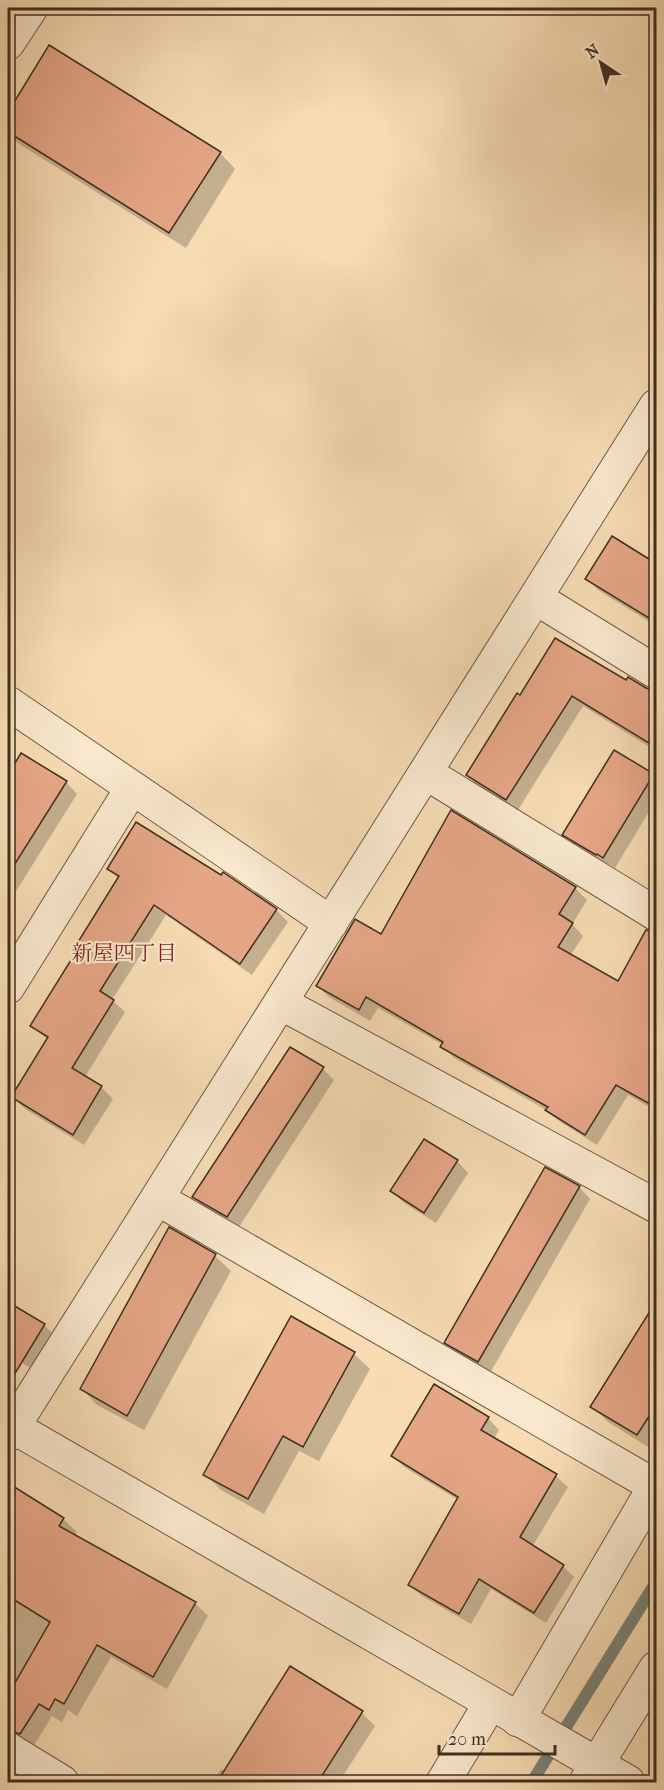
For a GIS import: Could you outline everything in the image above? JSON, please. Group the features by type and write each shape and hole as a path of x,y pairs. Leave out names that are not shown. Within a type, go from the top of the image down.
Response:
{"street":[{"path":"8,44 31,8"},
{"path":"628,1782 588,1768 513,1717 9,1429 158,1199 657,406"},
{"path":"536,598 657,672"},
{"path":"8,703 331,923"},
{"path":"426,773 657,914"},
{"path":"8,987 132,788"},
{"path":"281,1003 657,1206"},
{"path":"158,1199 656,1484 513,1717 443,1782"},
{"path":"588,1768 657,1668"},
{"path":"8,1749 62,1782"}],"building":[{"path":"49,45 221,152 169,233 8,132 8,112"},
{"path":"612,536 657,564 657,623 585,579"},
{"path":"555,638 626,680 628,677 646,688 657,691 657,748 572,696 506,800 466,775 517,693 520,695"},
{"path":"614,750 654,774 603,858 562,835"},
{"path":"21,753 67,781 8,875 8,775"},
{"path":"451,810 576,887 559,914 573,923 558,947 618,981 646,930 657,933 657,1108 616,1085 585,1135 545,1110 548,1107 440,1047 443,1042 366,997 359,1010 316,986 355,919 381,934"},
{"path":"136,822 221,875 223,872 277,909 240,964 154,905 100,991 114,1000 72,1068 102,1086 73,1135 11,1097 48,1037 30,1026 81,944 78,942 119,876 107,869"},
{"path":"290,1047 324,1067 227,1217 192,1197"},
{"path":"424,1139 458,1160 424,1213 390,1191"},
{"path":"545,1167 580,1186 478,1362 444,1343"},
{"path":"169,1227 216,1254 127,1416 80,1389"},
{"path":"657,1300 657,1404 637,1435 590,1407"},
{"path":"8,1302 45,1324 8,1385"},
{"path":"291,1316 355,1352 303,1447 283,1436 248,1499 203,1475"},
{"path":"434,1384 489,1417 481,1430 557,1474 520,1537 564,1565 534,1613 479,1579 459,1614 408,1585 458,1497 391,1456"},
{"path":"8,1483 64,1518 59,1526 196,1602 153,1677 97,1645 64,1704 55,1699 49,1710 39,1704 20,1734 8,1730 8,1695 50,1622 8,1596"},
{"path":"290,1666 363,1711 318,1782 217,1782"}],"waterway":[{"path":"532,1782 656,1582"}],"district":[{"name":"新屋四丁目","path":"124,953"}]}
